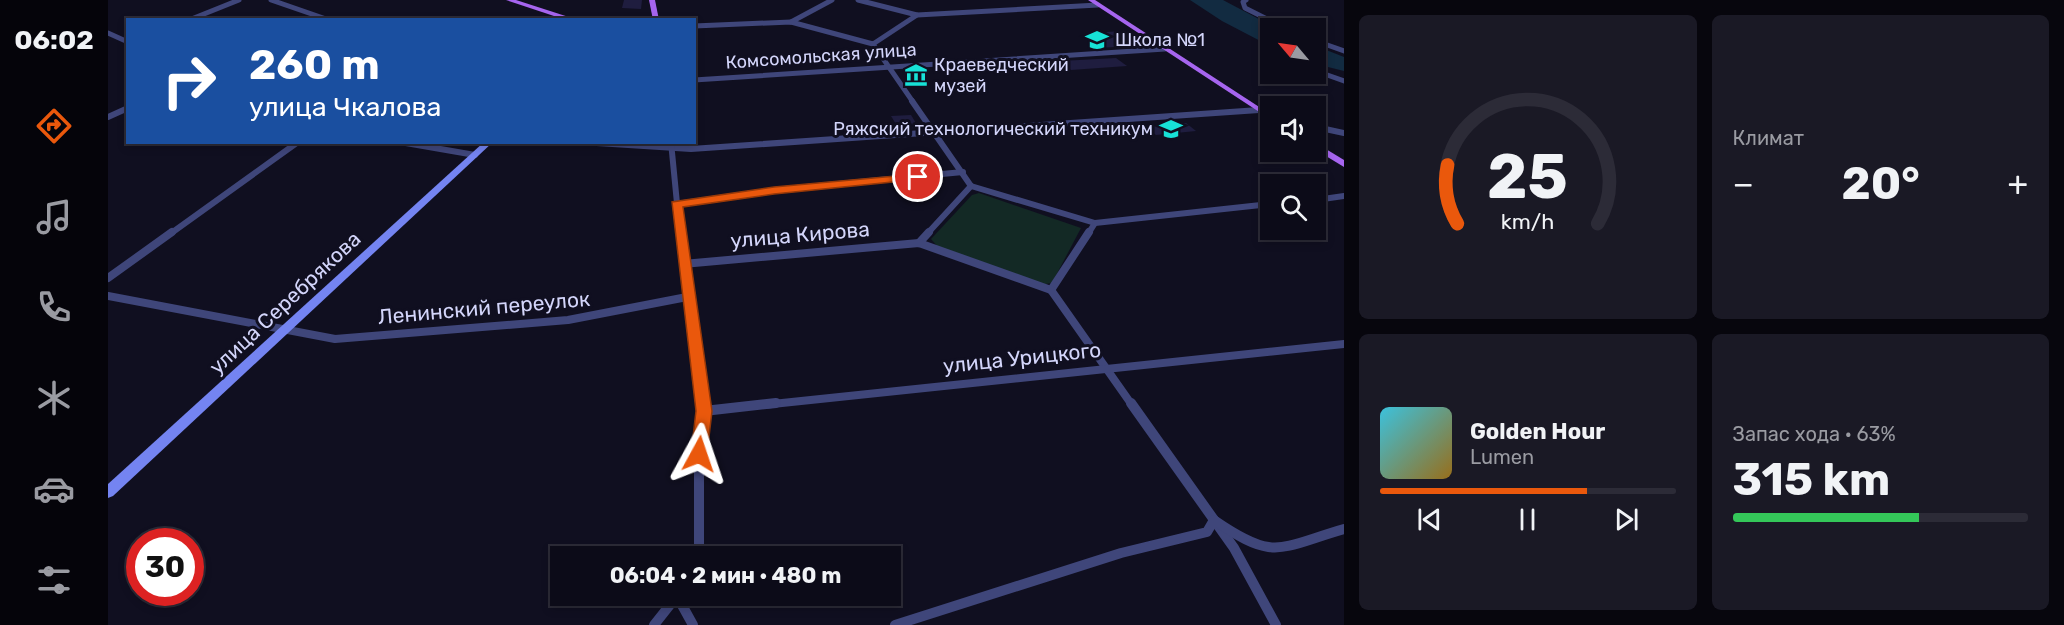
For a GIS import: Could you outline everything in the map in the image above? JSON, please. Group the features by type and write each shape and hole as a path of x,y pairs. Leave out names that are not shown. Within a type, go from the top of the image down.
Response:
{"main road":[{"path":"509,0 568,18"},
{"path":"652,0 656,18"},
{"path":"1094,2 1259,110"},
{"name":"улица Серебрякова","path":"108,492 487,144"},
{"path":"1326,152 1344,164"}],"street":[{"path":"194,18 239,0"},
{"path":"271,0 323,18"},
{"path":"791,22 832,0"},
{"path":"858,0 917,15 1094,2"},
{"path":"1246,0 1243,2 1245,8 1265,18"},
{"path":"873,44 917,15"},
{"path":"696,26 791,22 873,44 971,186 1095,223 1260,205"},
{"path":"108,33 126,41"},
{"path":"1326,45 1344,51"},
{"name":"Комсомольская улица","path":"696,80 1165,49"},
{"path":"1326,75 1344,81"},
{"path":"108,117 126,109"},
{"path":"626,144 671,146 935,132 1259,110"},
{"path":"1326,129 1344,133"},
{"path":"108,278 295,144"},
{"path":"412,144 475,155"},
{"path":"671,146 687,297 704,411 699,440 699,546"},
{"path":"676,204 774,190 963,172"},
{"path":"971,186 920,243 1051,290 1103,367 1234,548 1276,625"},
{"path":"1326,199 1344,196"},
{"path":"1051,290 1095,223"},
{"name":"улица Кирова","path":"683,264 920,243"},
{"name":"Ленинский переулок","path":"108,296 283,331 335,339 568,320 687,297"},
{"name":"улица Урицкого","path":"704,411 1103,367 1140,367 1344,344"},
{"path":"1214,520 1242,540 1264,550 1284,549 1344,529"},
{"path":"895,625 1121,553 1207,532 1214,520"},
{"path":"654,625 669,606"},
{"path":"683,606 693,625"}],"green space":[{"path":"979,193 1081,228 1052,283 1039,285 937,246 931,239 972,195"}],"water":[{"path":"1190,0 1223,0 1260,20 1260,41 1222,21"},
{"path":"1326,50 1344,57 1344,71 1326,66"}],"building":[{"path":"624,0 642,0 641,9 622,8"},
{"name":"Школа №1","path":"1124,31 1145,45 1099,48 1084,37 1112,36 1106,32"},
{"path":"1116,58 1127,66 1071,70 1061,61"},
{"path":"911,115 919,128 899,129 891,116"},
{"name":"Ряжский технологический техникум","path":"1186,123 1196,131 1156,135 1146,127"}],"place":[{"name":"Школа №1","path":"1097,40"},
{"name":"Краеведческий музей","path":"916,75"},
{"name":"Ряжский технологический техникум","path":"1171,129"}],"route":[{"path":"699,454 704,411 676,204 774,190 918,177"}]}
